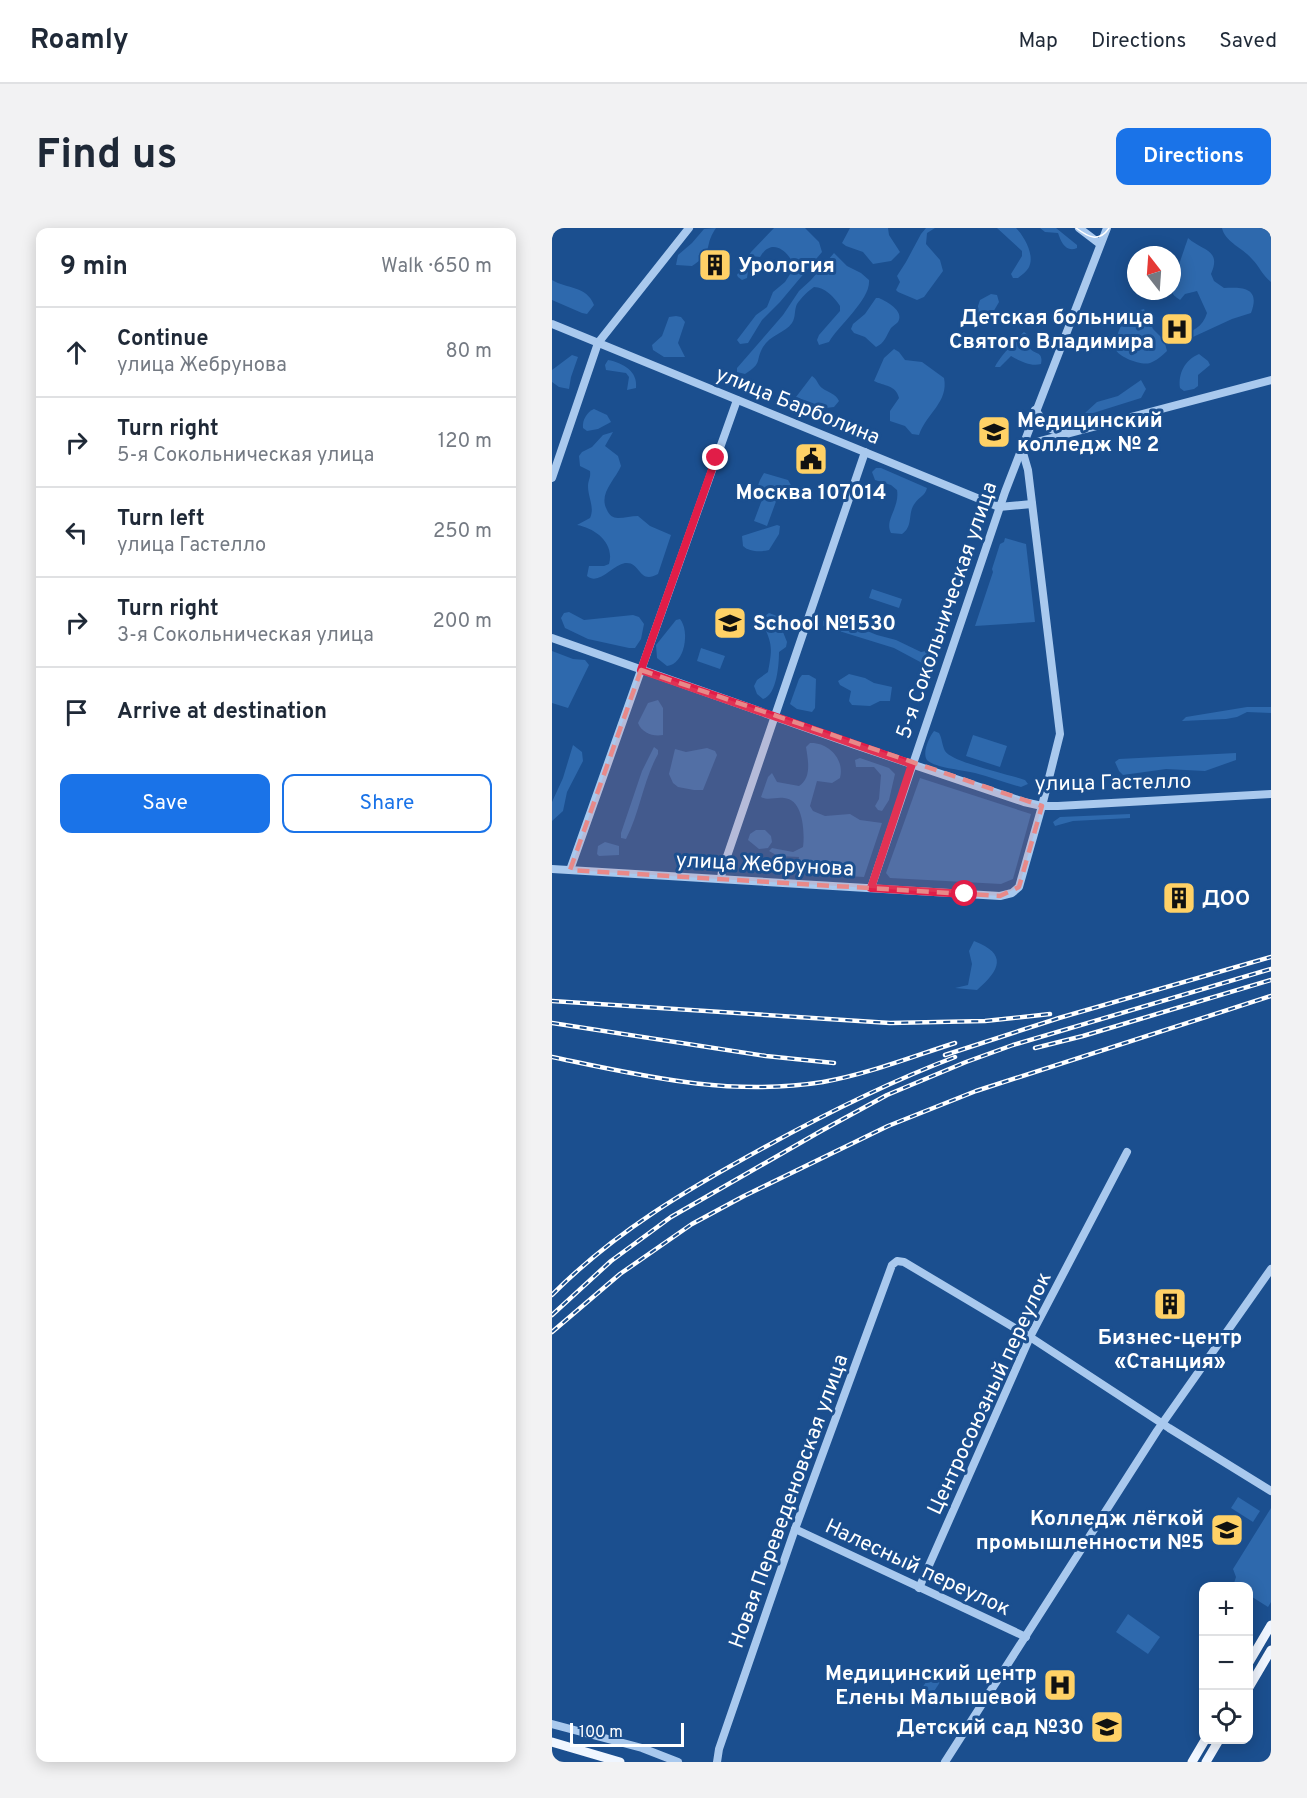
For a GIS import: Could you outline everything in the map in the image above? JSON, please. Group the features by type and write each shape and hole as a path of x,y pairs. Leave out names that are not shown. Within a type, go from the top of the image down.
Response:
{"main road":[{"path":"1253,1656 1271,1625"},
{"path":"1253,1681 1271,1650"},
{"path":"552,1742 620,1762"},
{"path":"1192,1762 1203,1744"},
{"path":"1206,1762 1217,1744"}],"street":[{"path":"552,478 598,343 688,228"},
{"path":"1079,228 1100,244"},
{"name":"5-я Сокольническая улица","path":"871,888 999,507 1107,228"},
{"name":"улица Барболина","path":"552,324 999,507 1032,504"},
{"path":"1042,806 1058,746 1060,728 1028,470 1021,446 1271,380"},
{"path":"570,870 737,400"},
{"path":"1035,410 1050,429 1058,433 1069,434"},
{"path":"721,879 865,452"},
{"name":"улица Гастелло","path":"552,638 912,764 1042,806 1271,794"},
{"name":"улица Жебрунова","path":"552,869 1000,896 1011,893 1019,887 1042,806"},
{"name":"Центросоюзный переулок","path":"920,1588 1030,1337 1127,1152"},
{"name":"Новая Переведеновская улица","path":"717,1762 719,1749 795,1529 892,1264 897,1261 904,1262 1030,1337"},
{"path":"945,1762 1162,1424 1271,1269"},
{"path":"1030,1337 1162,1424 1271,1491"},
{"name":"Налесный переулок","path":"795,1529 1026,1637"},
{"path":"552,1724 642,1748 678,1762"}],"highlighted area":[{"path":"641,670 1042,806 1019,887 1000,896 570,870"}],"shaded area":[{"path":"716,228 704,256 699,261 692,266 676,265 678,255 704,229"},
{"path":"774,228 805,228 819,242 822,252 762,320 748,343 740,344 737,340 756,315 767,307 773,292 785,282 794,268 785,252 772,247 760,257 750,258 747,278 742,280 737,275 751,252"},
{"path":"850,228 888,228 889,235 900,252 891,261 873,264 863,252 842,243"},
{"path":"926,228 935,228 927,233 926,244 940,260 943,271 924,297 917,300 896,290 900,282 897,276"},
{"path":"997,228 1016,228 1028,246 1031,257 1029,267 1018,278 1013,278 1011,274 1022,256 1022,251"},
{"path":"1040,228 1056,228 1077,245 1077,248 1067,248 1058,233 1045,232"},
{"path":"1222,228 1271,228 1271,282 1248,255 1230,241"},
{"path":"1188,238 1209,252 1214,260 1211,274 1214,281 1224,288 1243,289 1252,293 1254,298 1251,313 1232,319 1180,343 1178,336 1196,328 1203,322 1207,313 1197,291 1185,294 1181,299 1181,260"},
{"path":"834,253 847,266 869,280 860,304 829,342 819,345 817,340 819,335 840,311 840,306 832,296 814,287 797,304 792,323 766,343 754,367 745,374 737,372 737,368 783,315 799,291"},
{"path":"552,280 582,291 587,294 594,305 587,314 552,300"},
{"path":"991,294 997,295 999,302 992,314 983,320 976,312 980,300"},
{"path":"876,298 894,307 899,318 876,347 851,329"},
{"path":"1144,309 1153,329 1164,340 1167,351 1155,361 1146,364 1125,358 1115,349 1117,335 1122,324 1131,315"},
{"path":"669,317 681,317 685,322 678,343 685,357 664,357 653,350 652,345 662,336"},
{"path":"1024,332 1029,336 1030,349 1041,356 1041,364 1029,364 1011,356 1000,367 995,367 1013,343"},
{"path":"894,349 905,360 922,362 944,378 945,386 940,401 919,435 912,434 905,426 890,421 890,411 899,398 892,388 874,381 884,358"},
{"path":"1199,354 1210,365 1198,375 1198,386 1184,391 1180,388 1181,372 1186,363"},
{"path":"572,355 578,357 569,389 559,387 552,382 552,370"},
{"path":"608,360 619,363 632,372 636,388 627,390 629,377 626,373 606,370 605,365"},
{"path":"812,376 822,388 837,398 839,401 834,407 826,408 796,397"},
{"path":"1141,380 1146,389 1141,398 1090,414 1085,413 1097,402 1118,396"},
{"path":"594,409 607,415 611,422 598,429 587,431 583,428 584,419"},
{"path":"613,432 605,446 618,456 621,466 606,493 605,504 608,512 616,518 638,516 650,526 671,535 658,574 651,577 643,575 630,563 620,565 601,577 587,576 589,566 609,564 610,556 606,543 597,533 577,525 590,518 592,510 588,486 590,471 580,466 579,456 603,435"},
{"path":"876,468 881,468 927,488 913,507 908,527 902,534 891,533 889,528 897,490 891,485 875,480 872,472"},
{"path":"764,473 788,480 792,487 790,495 778,496 767,526 754,521 763,497 758,488"},
{"path":"780,526 779,534 769,550 755,551 743,546 742,536"},
{"path":"1005,538 1026,544 1035,622 975,626 1000,544"},
{"path":"872,589 902,599 899,608 869,598"},
{"path":"569,612 584,620 633,615 639,617 644,624 641,639 635,648 629,648 588,639 565,628 561,618 564,613"},
{"path":"769,613 785,619 786,625 783,632 787,642 786,647 779,652 774,686 768,696 763,699 757,694 754,686 757,680 768,672 771,648 763,624 765,616"},
{"path":"830,616 896,640 921,652 934,644 937,648 934,659 929,665 924,664 894,648 823,626 823,621"},
{"path":"680,619 685,631 684,646 678,660 667,666 657,658 656,645 676,620"},
{"path":"701,648 725,656 720,669 697,661"},
{"path":"552,651 573,659 585,660 589,665 568,708 552,703"},
{"path":"849,674 892,687 890,701 880,701 870,706 852,705 849,701 851,691 840,685 838,681"},
{"path":"802,675 809,675 816,679 815,708 812,712 797,709 790,704"},
{"path":"658,700 663,708 663,735 652,735 645,732 638,723 648,703"},
{"path":"1247,707 1271,707 1271,713 1247,712 1226,719 1182,721 1186,717"},
{"path":"934,731 939,733 945,751 950,755 969,764 1025,780 1028,784 1021,787 928,761 925,755 926,750"},
{"path":"973,735 1007,746 1000,767 966,756"},
{"path":"810,743 823,745 834,753 841,771 840,778 832,783 817,781 810,806 813,811 825,816 850,814 860,820 882,823 864,877 797,873 799,857 778,856 769,851 772,848 793,852 803,847 803,825 795,804 784,798 761,797 768,777 772,773 777,782 799,786 803,783 808,768 806,747"},
{"path":"573,745 582,752 583,761 567,792 563,811 552,821 552,802 563,778"},
{"path":"654,747 658,750 658,754 635,818 626,839 621,838 642,771"},
{"path":"707,748 715,751 717,755 703,790 678,787 673,783 669,774 675,749 686,752"},
{"path":"1236,753 1236,760 1205,771 1166,769 1123,775 1115,762 1119,759"},
{"path":"860,758 889,768 895,774 889,800 882,811 875,806 879,799 881,775 874,767 856,767 855,760"},
{"path":"920,778 1031,814 1013,879 1001,884 890,878 886,873"},
{"path":"1130,814 1130,818 1073,821 1055,826 1053,822 1060,817"},
{"path":"756,830 765,830 771,836 772,842 768,848 759,849 748,840 750,834"},
{"path":"605,842 619,846 619,855 599,856 598,846"},
{"path":"974,941 992,951 997,963 995,969 977,990 955,988 968,985 972,964 969,951"},
{"path":"951,1464 960,1467 948,1499 939,1496"},
{"path":"1238,1497 1260,1511 1253,1522 1231,1508"},
{"path":"1271,1508 1271,1602 1268,1607 1253,1598 1253,1582 1234,1582 1236,1577 1233,1569"},
{"path":"1128,1614 1160,1637 1148,1654 1116,1632"},
{"path":"930,1676 940,1682 928,1701 918,1694"}],"tram line":[{"path":"1076,228 1093,237 1101,236 1109,228"}],"railway":[{"path":"945,1055 1059,1018 1271,957"},
{"path":"552,1315 611,1261 671,1217 887,1095 1013,1045 1271,969"},
{"path":"1035,1048 1271,980"},
{"path":"552,1332 620,1274 692,1224 888,1126 976,1091 1271,996"},
{"path":"552,1001 890,1023 985,1021 1050,1014"},
{"path":"552,1023 766,1056 834,1063"},
{"path":"552,1057 686,1082 720,1086 788,1086 823,1082 856,1074 955,1043"},
{"path":"552,1295 576,1272 626,1232 708,1179 835,1110 882,1087 955,1057"}],"place":[{"name":"Урология","path":"715,265"},
{"name":"Детская больница Святого Владимира","path":"1177,329"},
{"name":"Медицинский колледж № 2","path":"994,432"},
{"name":"Москва 107014","path":"811,459"},
{"name":"School №1530","path":"730,623"},
{"name":"ДОО","path":"1179,898"},
{"name":"Бизнес-центр «Станция»","path":"1170,1304"},
{"name":"Колледж лёгкой промышленности №5","path":"1227,1530"},
{"name":"Медицинский центр Елены Малышевой","path":"1060,1685"},
{"name":"Детский сад №30","path":"1107,1727"}],"route":[{"path":"716,458 641,670 912,764 871,888 965,894"}]}
